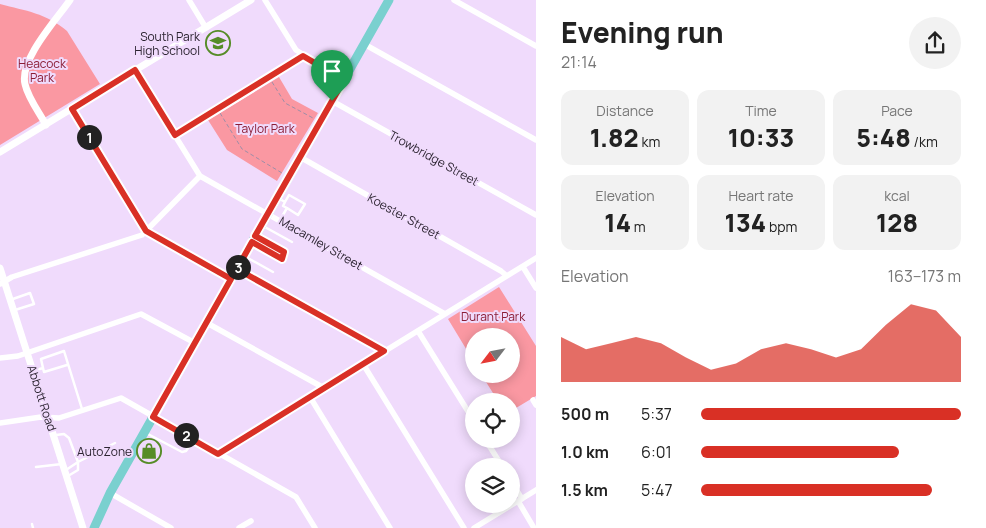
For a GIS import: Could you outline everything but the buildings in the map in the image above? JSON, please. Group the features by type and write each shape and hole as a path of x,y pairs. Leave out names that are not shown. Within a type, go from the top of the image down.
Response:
{"main road":[{"path":"94,528 110,493 268,213 283,196 289,177 389,0"}],"street":[{"path":"46,125 24,84 24,71 36,48 70,0"},
{"path":"189,0 206,28"},
{"path":"0,152 251,0"},
{"path":"265,0 296,50 344,80"},
{"path":"454,0 536,46"},
{"path":"364,44 536,140"},
{"path":"175,135 303,56"},
{"path":"2,283 136,238 146,231 200,176 135,70"},
{"name":"Trowbridge Street","path":"332,101 536,215"},
{"path":"72,109 146,231 231,279"},
{"name":"Koester Street","path":"300,157 507,276"},
{"name":"Macamley Street","path":"200,176 445,314"},
{"path":"218,454 536,258"},
{"path":"523,267 536,288"},
{"name":"Abbott Road","path":"0,268 2,283 14,311 83,528"},
{"path":"237,269 384,351"},
{"path":"0,358 27,352 141,314 195,343"},
{"path":"207,323 324,388"},
{"path":"418,331 465,407"},
{"path":"363,364 464,528"},
{"path":"0,423 48,417 59,418 121,398 296,498 315,528"},
{"path":"310,398 390,528"},
{"path":"534,528 520,500 536,490"},
{"path":"110,493 171,528"},
{"path":"474,528 499,513"},
{"path":"239,528 251,521"}],"lane":[{"path":"283,196 305,204 298,215 287,208 283,206 283,196"},
{"path":"280,220 287,208"},
{"path":"262,225 292,242"},
{"path":"254,239 284,252 281,259 254,239"},
{"path":"244,256 273,272"},
{"path":"10,300 30,294 34,304 14,311"},
{"path":"68,365 44,372 41,359 64,351 83,411"},
{"path":"33,371 43,368"},
{"path":"145,432 182,452 186,451 194,440"},
{"path":"36,467 78,470 78,462 69,438 64,434 54,436"},
{"path":"66,470 115,443"}],"path":[{"path":"271,80 286,103 320,122"},
{"path":"219,112 242,149 289,177"}],"green space":[{"name":"Heacock Park","path":"0,4 43,16 67,31 100,84 0,145"},
{"name":"Taylor Park","path":"279,77 292,99 318,113 277,181 227,150 208,120"},
{"name":"Durant Park","path":"499,287 536,346 536,396 520,406 520,393 493,393 487,383 520,383 520,328 465,328 465,347 448,319"}],"place":[{"name":"South Park High School","path":"218,43"},
{"name":"AutoZone","path":"149,451"}],"route":[{"path":"303,56 344,80 332,101 255,236 285,254 281,259 252,242 237,269 384,351 218,454 153,417 231,279 146,231 72,109 135,70 175,135 303,56"}]}
